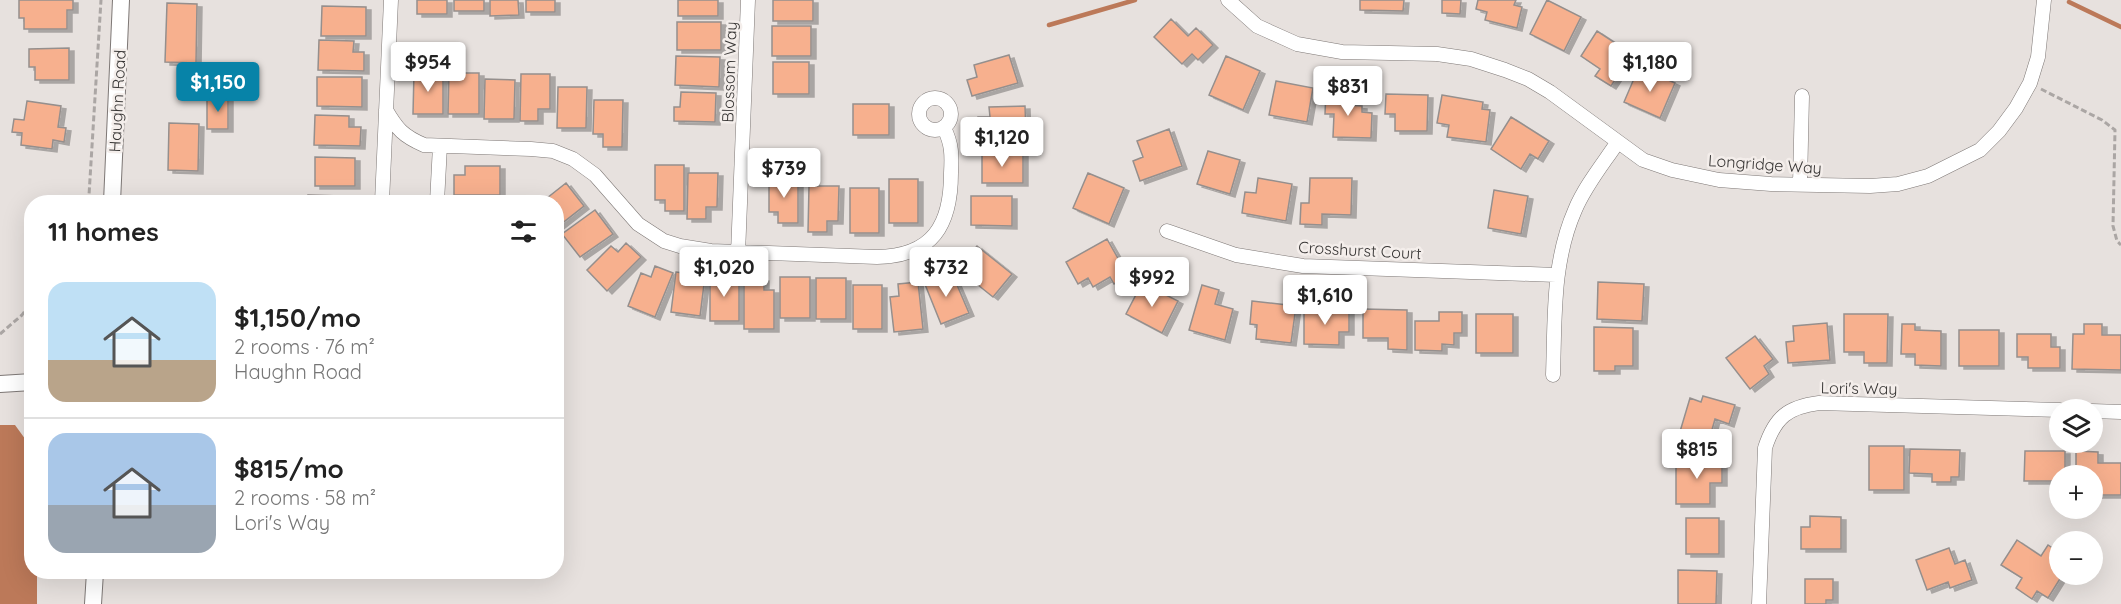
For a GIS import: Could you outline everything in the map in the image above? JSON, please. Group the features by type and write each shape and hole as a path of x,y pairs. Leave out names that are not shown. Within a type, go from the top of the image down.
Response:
{"street":[{"name":"Haughn Road","path":"112,195 122,0"},
{"path":"381,195 391,0"},
{"name":"Blossom Way","path":"738,253 748,0"},
{"name":"Longridge Way","path":"1228,0 1257,26 1297,44 1342,52 1437,54 1471,59 1505,70 1528,79 1551,92 1643,160 1697,176 1719,180 1870,186 1898,184 1928,176 1980,150 1999,131 2016,108 2030,83 2038,57 2044,0"},
{"path":"1800,184 1802,96"},
{"path":"386,110 398,130 411,140 424,145 531,149 552,152 573,159 601,181 638,224 664,241 692,249 738,253 898,257 920,247 935,235 942,224 951,197 951,141 944,128"},
{"path":"1553,375 1556,275 1569,226 1576,208 1617,143"},
{"path":"437,195 440,146"},
{"name":"Crosshurst Court","path":"1167,231 1236,255 1304,266 1556,275"},
{"path":"0,384 24,382"},
{"name":"Lori's Way","path":"1759,604 1765,448 1775,425 1786,414 1800,406 1820,403 2049,410"},
{"path":"2103,411 2121,412"},
{"path":"93,604 95,579"}],"path":[{"path":"89,195 94,146 101,0"},
{"path":"2030,83 2102,120 2115,130 2113,226 2117,241 2121,245"},
{"path":"0,334 24,312"}],"shaded area":[{"path":"0,425 15,425 24,437 24,579 37,579 37,604 0,604"}],"building":[{"path":"19,0 73,0 73,10 67,10 67,29 24,29 24,18 19,18"},
{"path":"417,0 447,0 447,14 417,14"},
{"path":"454,0 484,0 484,11 454,11"},
{"path":"490,0 518,0 519,15 490,16"},
{"path":"526,0 555,0 555,12 526,12"},
{"path":"678,0 718,0 718,16 678,16"},
{"path":"773,0 813,0 813,21 773,21"},
{"path":"1360,0 1404,0 1403,11 1360,10"},
{"path":"1442,0 1461,0 1460,14 1442,13"},
{"path":"1478,0 1516,0 1514,5 1522,7 1517,28 1485,20 1487,12 1476,9"},
{"path":"1547,0 1581,17 1564,51 1530,34"},
{"path":"167,3 197,4 196,63 165,62"},
{"path":"322,6 366,7 366,36 321,36"},
{"path":"1171,19 1188,36 1196,28 1213,45 1198,60 1192,54 1182,64 1154,37"},
{"path":"677,22 721,22 721,50 677,50"},
{"path":"772,26 811,26 811,56 772,56"},
{"path":"1597,31 1632,54 1611,86 1595,76 1600,69 1581,56"},
{"path":"319,40 354,41 353,52 364,52 364,71 318,70"},
{"path":"69,48 69,80 35,80 35,67 29,67 29,49"},
{"path":"1009,55 1018,83 972,96 967,80 977,77 974,65"},
{"path":"676,56 720,57 719,87 675,85"},
{"path":"1226,56 1260,71 1243,110 1209,95"},
{"path":"773,62 809,62 809,94 773,94"},
{"path":"1639,67 1675,83 1660,118 1624,102"},
{"path":"414,72 443,72 443,114 413,114"},
{"path":"449,73 479,73 479,114 448,114"},
{"path":"521,74 550,74 550,109 538,109 538,121 520,121"},
{"path":"317,77 362,77 362,107 317,106"},
{"path":"485,79 515,80 514,119 484,119"},
{"path":"1276,81 1313,88 1307,122 1269,115"},
{"path":"558,87 587,87 586,128 557,128"},
{"path":"1326,91 1349,92 1348,105 1362,106 1362,112 1372,113 1371,138 1333,137 1334,114 1325,114"},
{"path":"681,92 716,93 715,122 674,121 674,107 680,107"},
{"path":"1386,94 1428,95 1427,131 1395,131 1395,114 1385,114"},
{"path":"1442,95 1483,102 1482,109 1490,110 1486,142 1447,137 1449,125 1437,123"},
{"path":"207,98 228,98 228,129 207,129"},
{"path":"594,100 623,100 622,147 603,147 603,134 593,134"},
{"path":"27,101 61,106 58,127 66,128 64,142 53,140 52,149 21,145 22,133 12,132 14,119 24,120"},
{"path":"853,104 889,104 889,135 853,135"},
{"path":"1025,106 1026,135 978,137 978,117 990,117 989,107"},
{"path":"315,115 349,116 349,127 361,127 360,146 314,145"},
{"path":"1511,117 1549,141 1538,159 1530,154 1521,169 1491,149"},
{"path":"169,123 199,124 198,171 168,170"},
{"path":"1169,129 1182,166 1140,181 1133,161 1143,157 1137,141"},
{"path":"1208,151 1240,160 1230,194 1197,184"},
{"path":"982,153 1023,153 1023,183 982,183"},
{"path":"315,157 355,158 355,186 315,186"},
{"path":"655,165 684,165 684,211 665,211 665,200 655,200"},
{"path":"465,166 500,166 500,195 454,195 454,175 465,175"},
{"path":"688,173 718,173 717,207 706,207 706,219 687,219"},
{"path":"1088,173 1124,188 1109,224 1073,208"},
{"path":"769,177 798,177 798,223 778,223 778,212 769,212"},
{"path":"1258,178 1292,184 1286,221 1242,213 1245,192 1256,193"},
{"path":"1310,178 1352,178 1351,215 1322,214 1322,225 1300,224 1301,203 1309,203"},
{"path":"889,179 918,179 918,223 889,223"},
{"path":"566,183 584,206 564,222 564,195 551,195"},
{"path":"809,186 839,186 838,221 827,221 827,232 808,232"},
{"path":"850,188 879,188 879,233 850,233"},
{"path":"1494,190 1528,196 1521,234 1488,228"},
{"path":"971,196 1012,196 1012,226 971,225"},
{"path":"595,210 613,234 580,257 564,237 564,233"},
{"path":"1107,239 1128,276 1114,284 1110,277 1093,287 1088,278 1078,284 1066,262"},
{"path":"626,243 641,257 607,291 587,270 611,246 618,252"},
{"path":"977,246 1012,274 993,297 958,269"},
{"path":"655,266 673,273 655,317 628,306 641,273 651,277"},
{"path":"951,271 969,313 941,324 924,282"},
{"path":"676,272 705,276 700,316 671,312"},
{"path":"710,276 739,276 739,321 710,321"},
{"path":"780,277 810,277 810,318 780,318"},
{"path":"744,278 764,278 764,290 774,290 774,329 744,329"},
{"path":"816,278 846,278 846,319 816,319"},
{"path":"918,282 923,329 894,332 890,297 899,296 898,284"},
{"path":"1598,282 1644,284 1642,321 1597,319"},
{"path":"1142,283 1178,301 1162,333 1126,314"},
{"path":"853,285 882,285 882,329 853,329"},
{"path":"1202,285 1219,290 1215,304 1233,309 1225,340 1189,330"},
{"path":"1252,301 1296,306 1291,343 1256,339 1257,325 1250,324"},
{"path":"1304,308 1349,309 1349,332 1339,332 1339,345 1304,344"},
{"path":"1363,309 1407,310 1407,350 1388,349 1388,338 1363,338"},
{"path":"1439,312 1462,312 1462,333 1454,333 1454,345 1442,344 1442,351 1415,350 1415,321 1439,321"},
{"path":"1476,314 1513,314 1513,353 1476,353"},
{"path":"1844,314 1888,314 1887,363 1864,363 1864,352 1844,352"},
{"path":"1827,323 1830,360 1788,363 1786,342 1794,341 1793,326"},
{"path":"1902,324 1915,324 1915,330 1941,331 1941,366 1915,365 1915,354 1901,354"},
{"path":"2084,324 2102,324 2102,335 2121,335 2121,370 2072,369 2073,334 2084,334"},
{"path":"1594,327 1633,328 1633,366 1615,366 1615,371 1594,371"},
{"path":"1959,330 1999,330 1999,366 1959,366"},
{"path":"2017,334 2051,334 2051,347 2060,347 2060,368 2028,368 2028,357 2017,357"},
{"path":"1755,336 1773,359 1764,366 1769,374 1750,389 1726,358"},
{"path":"1703,396 1735,405 1729,424 1715,419 1708,444 1679,435 1690,398 1701,402"},
{"path":"1869,446 1904,446 1904,490 1869,490"},
{"path":"1910,449 1960,450 1959,477 1951,477 1951,482 1932,482 1932,474 1909,473"},
{"path":"2025,451 2065,453 2065,465 2049,465 2049,481 2024,481"},
{"path":"2076,453 2098,453 2098,463 2121,463 2121,495 2103,495 2103,465 2076,465"},
{"path":"1676,460 1722,460 1722,483 1710,483 1710,504 1676,504"},
{"path":"1810,516 1841,517 1841,549 1801,549 1801,527 1810,527"},
{"path":"1686,518 1719,518 1719,554 1686,554"},
{"path":"2017,540 2041,556 2048,545 2049,585 2056,585 2048,598 2037,591 2032,599 2016,588 2022,578 2001,565"},
{"path":"1949,548 1955,564 1965,560 1972,580 1950,588 1948,582 1927,590 1916,560"},
{"path":"1678,570 1717,571 1716,604 1678,604"},
{"path":"1805,579 1833,579 1833,600 1826,600 1826,604 1805,604"}],"waterway":[{"path":"1049,25 1135,0"},
{"path":"2069,2 2121,27"}]}
